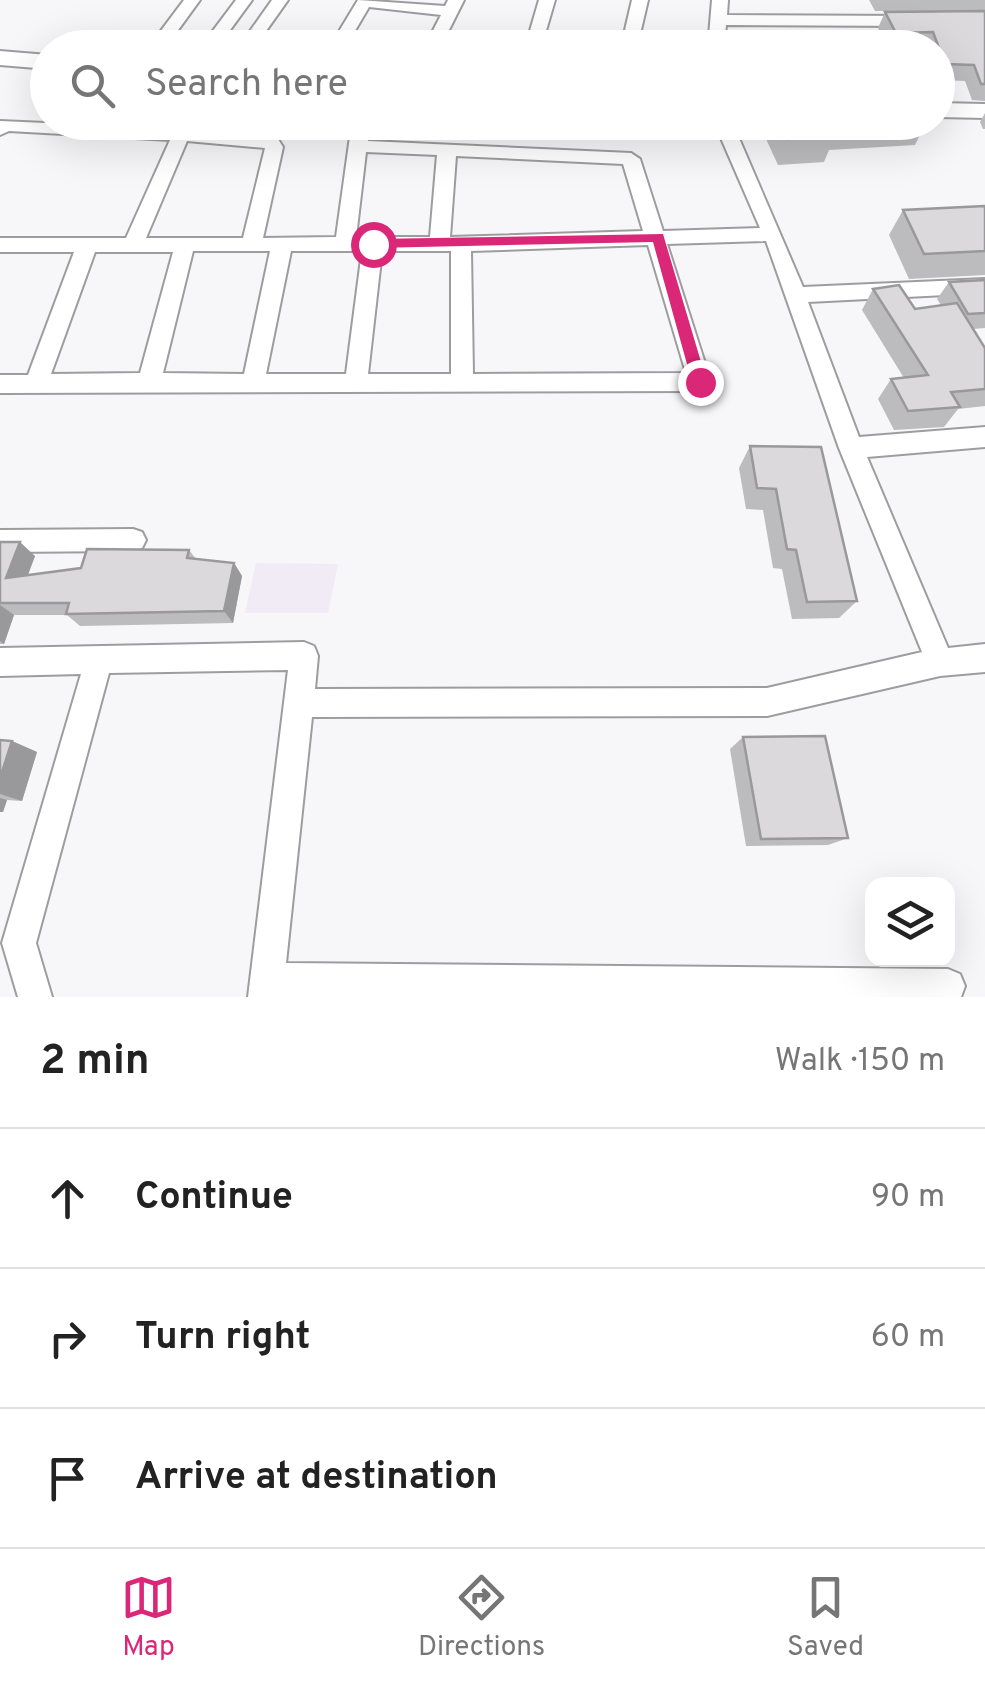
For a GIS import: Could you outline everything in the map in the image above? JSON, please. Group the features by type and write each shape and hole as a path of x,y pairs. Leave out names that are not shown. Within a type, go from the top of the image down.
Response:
{"street":[{"path":"170,30 192,0"},
{"path":"222,30 244,0"},
{"path":"259,30 280,0"},
{"path":"538,30 546,0"},
{"path":"632,30 640,0"},
{"path":"717,30 720,0"},
{"path":"349,30 365,1 453,5 441,30"},
{"path":"717,20 930,20"},
{"path":"0,46 30,48"},
{"path":"0,58 30,60"},
{"path":"955,96 985,97"},
{"path":"955,111 985,112"},
{"path":"0,130 4,124 30,125"},
{"path":"132,245 178,140"},
{"path":"242,140 272,143 274,147 252,244"},
{"path":"345,244 359,140"},
{"path":"731,140 773,234 851,448 940,662"},
{"path":"0,384 700,382 631,158 358,146"},
{"path":"447,151 462,383"},
{"path":"0,244 451,244 773,234"},
{"path":"149,382 185,244"},
{"path":"253,383 282,244"},
{"path":"356,383 373,244"},
{"path":"36,384 87,245"},
{"path":"795,296 985,286"},
{"path":"851,448 985,437"},
{"path":"0,541 133,540"},
{"path":"0,662 304,656 265,988 715,991 948,986"},
{"path":"299,703 766,702 940,662 985,658"},
{"path":"35,997 19,943 99,660"}],"shaded area":[{"path":"256,563 338,564 328,613 245,613"}],"building":[{"path":"985,11 985,84 981,84 974,65 955,64 955,30 894,30 885,12"},
{"path":"985,206 985,251 924,254 903,210"},
{"path":"985,280 985,313 968,314 949,282"},
{"path":"899,285 915,309 957,303 985,348 985,389 951,392 960,407 908,411 891,379 928,375 873,289"},
{"path":"750,446 821,447 857,601 807,602 796,550 787,549 776,489 757,488"},
{"path":"0,542 20,542 6,578 81,568 87,549 189,550 187,558 234,563 224,611 66,614 69,603 0,603"},
{"path":"825,736 848,838 761,839 743,737"},
{"path":"0,740 12,741 0,778"}],"route":[{"path":"373,244 658,237 700,382"}]}
